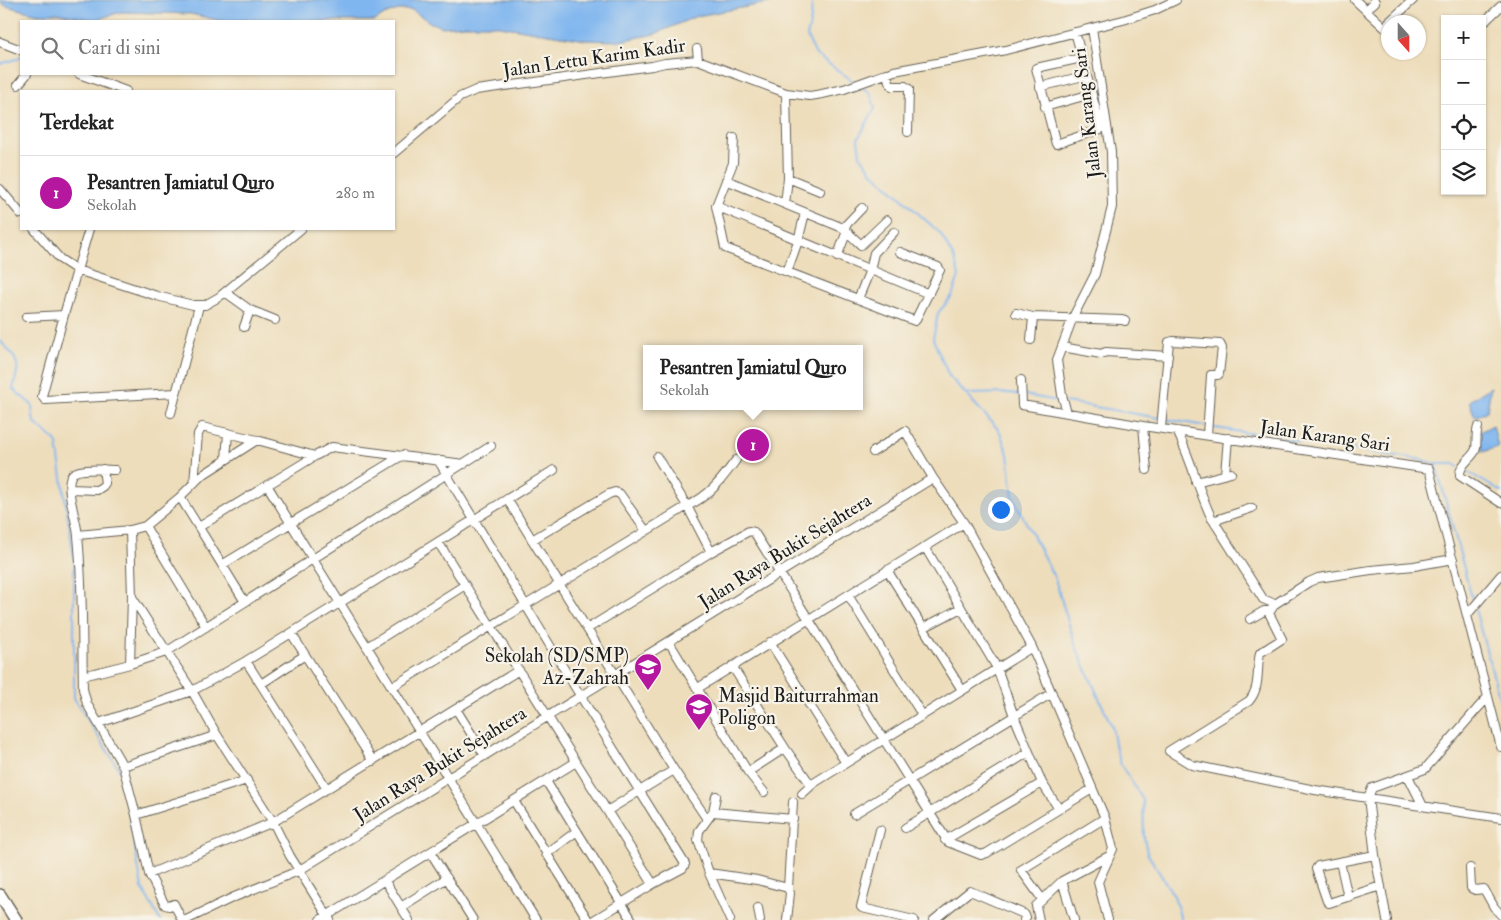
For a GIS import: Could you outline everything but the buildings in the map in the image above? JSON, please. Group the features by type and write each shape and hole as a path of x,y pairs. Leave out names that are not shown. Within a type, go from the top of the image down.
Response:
{"highway":[{"path":"0,896 16,920"}],"street":[{"name":"Jalan Lettu Karim Kadir","path":"395,152 453,102 469,92 665,63 698,60 786,92 810,96 844,89 887,72 999,51 1123,20 1155,10 1176,0"},
{"path":"1355,0 1381,23"},
{"path":"1366,10 1375,2 1374,0"},
{"path":"1397,15 1413,0"},
{"path":"1486,20 1501,6"},
{"name":"Jalan Karang Sari","path":"1066,410 1057,363 1073,318 1095,274 1112,207 1111,152 1092,28"},
{"path":"1075,32 1101,128 1100,130 1056,144 1035,71 1037,67 1082,58"},
{"path":"0,42 18,49"},
{"path":"697,49 698,60"},
{"path":"887,72 892,86 906,86 909,89 908,132"},
{"path":"18,85 26,75"},
{"path":"1040,87 1087,75"},
{"path":"92,76 124,90"},
{"path":"785,204 788,178 786,92"},
{"path":"1045,107 1092,94"},
{"path":"734,138 734,158 716,206 725,248 915,321 940,273 939,269 900,252"},
{"path":"788,178 820,191"},
{"path":"726,180 845,229 861,245 887,220"},
{"path":"0,189 20,213"},
{"path":"716,206 929,294"},
{"path":"837,256 845,229 862,208"},
{"path":"787,272 805,213"},
{"path":"35,230 57,256 77,270 157,296 199,306 210,303 225,292 300,230"},
{"path":"89,230 42,396 45,400 176,393"},
{"path":"858,299 870,270 874,252 894,232"},
{"path":"225,292 250,310 275,320"},
{"path":"171,413 199,306"},
{"path":"244,326 250,310"},
{"path":"1016,313 1034,317 1125,321"},
{"path":"26,316 64,315"},
{"path":"1031,340 1034,317"},
{"path":"1162,426 1171,341 1220,344 1219,374 1218,376 1210,375 1207,433"},
{"path":"1062,347 1100,354 1106,352 1168,356"},
{"name":"Jalan Karang Sari","path":"1021,380 1022,405 1066,410 1143,426 1162,426 1177,430 1207,433 1228,438 1427,468 1432,476 1469,612 1501,747"},
{"path":"1143,426 1147,470"},
{"path":"194,483 198,431 205,427 315,456"},
{"path":"1478,427 1476,448 1460,471 1461,478 1501,502"},
{"path":"1177,430 1185,447 1202,500 1263,599 1272,607 1282,639 1261,652 1257,688 1249,701 1169,751 1192,765 1315,790 1501,818"},
{"path":"873,452 905,431 933,478 964,523 1032,647 1105,818 1113,844 1113,849 1098,882 1108,920"},
{"path":"226,459 228,433"},
{"path":"1196,482 1228,474 1228,438"},
{"path":"78,535 130,530 145,526 194,483 226,459 257,440"},
{"path":"199,527 315,456 335,446 464,464"},
{"path":"83,676 130,664 166,652 491,446"},
{"path":"222,566 403,455"},
{"path":"657,457 687,506 711,552"},
{"path":"438,460 581,697 685,864 683,868 594,920"},
{"path":"392,687 708,494 736,460"},
{"path":"115,470 79,470 73,473 70,478 70,489 78,535 85,697 92,713 123,766 149,874 165,905 174,904 184,920"},
{"path":"70,489 97,490 105,483 103,470"},
{"path":"99,723 192,691 246,661 554,470"},
{"name":"Jalan Raya Bukit Sejahtera","path":"184,920 298,871 933,478"},
{"path":"267,485 536,920"},
{"path":"532,540 615,492 620,494 646,531"},
{"path":"180,497 245,602"},
{"path":"507,499 674,770 707,819"},
{"path":"1213,520 1252,508"},
{"path":"698,688 964,523"},
{"path":"145,526 206,627"},
{"path":"130,530 132,597 130,664"},
{"path":"587,628 711,552 749,531 754,532 908,780 950,844 984,854 1092,788"},
{"path":"438,542 653,884"},
{"path":"925,547 997,668 1014,716 1042,783 1059,809"},
{"path":"1250,619 1272,607 1309,582 1327,575 1454,560"},
{"path":"888,570 962,690"},
{"path":"1469,612 1501,575"},
{"path":"367,647 466,585"},
{"path":"848,595 922,715"},
{"path":"132,597 192,691 217,736 273,822 298,871 326,919 576,762"},
{"path":"923,628 961,608"},
{"path":"291,633 373,760"},
{"path":"669,642 748,772 764,792"},
{"path":"770,642 846,763"},
{"path":"802,794 811,785 1032,647"},
{"path":"261,684 305,654"},
{"path":"246,661 327,789"},
{"path":"732,666 811,785"},
{"path":"149,874 273,822 519,670"},
{"path":"854,814 1052,693"},
{"path":"1387,920 1368,798 1372,788 1425,769 1488,697"},
{"path":"456,710 485,756"},
{"path":"123,766 217,736"},
{"path":"748,772 785,748"},
{"path":"905,828 1029,752"},
{"path":"607,811 674,770"},
{"path":"1408,776 1423,806"},
{"path":"136,815 247,780"},
{"path":"546,781 632,920"},
{"path":"946,840 1042,783"},
{"path":"716,796 713,812 700,831 698,840 709,873 730,920"},
{"path":"514,801 588,920"},
{"path":"787,920 790,893 788,888 793,802"},
{"path":"713,812 793,819"},
{"path":"1042,899 1021,870 1105,818"},
{"path":"880,830 861,908 914,920"},
{"path":"546,854 577,831"},
{"path":"431,853 473,920"},
{"path":"1376,855 1318,866 1316,869 1327,901 1331,903 1381,886"},
{"path":"1038,920 1035,909 1042,899 1062,881 1110,856"},
{"path":"1340,862 1348,897"},
{"path":"1470,868 1472,888 1475,890 1484,889 1501,915"},
{"path":"709,873 757,880 788,888"},
{"path":"401,907 447,878"},
{"path":"385,881 409,920"},
{"path":"1062,881 1074,920"},
{"path":"934,920 970,891 1024,914 1026,917 1024,920"},
{"path":"758,908 760,920"}],"water":[{"path":"0,0 785,0 697,16 655,34 620,41 585,40 493,25 443,27 431,23 412,10 398,10 376,20 217,20 191,14 121,12 95,20 57,13 38,14 6,6"},
{"path":"1491,387 1487,411 1475,417 1469,401"},
{"path":"1493,425 1498,447 1483,452 1478,433"}],"waterway":[{"path":"812,0 811,19 807,37 816,55 856,83"},
{"path":"44,20 48,13"},
{"path":"0,64 20,58"},
{"path":"860,86 870,93 875,108 858,139 860,155 872,172 940,233 955,260 959,276 952,296 938,313 933,339 949,376 999,430 1008,454 1013,497 1055,579 1076,647 1112,727 1121,765 1143,800 1144,837 1147,853 1174,896 1181,920"},
{"path":"0,341 17,363 17,373 13,389 32,405 33,418 36,425 52,437 57,444 74,558 74,698 122,774"},
{"path":"967,394 1011,393 1020,395"},
{"path":"1025,395 1062,402"},
{"path":"1066,402 1160,418"},
{"path":"1165,419 1205,426"},
{"path":"1209,427 1423,460 1436,464 1454,464 1458,467"},
{"path":"1436,465 1473,602"},
{"path":"1463,469 1501,492"},
{"path":"1475,609 1501,704"},
{"path":"123,779 142,888 160,920"}],"place":[{"name":"Pesantren Jamiatul Quro","path":"753,445"},
{"name":"Sekolah (SD/SMP) Az-Zahrah","path":"648,691"},
{"name":"Masjid Baiturrahman Poligon","path":"699,731"}]}
